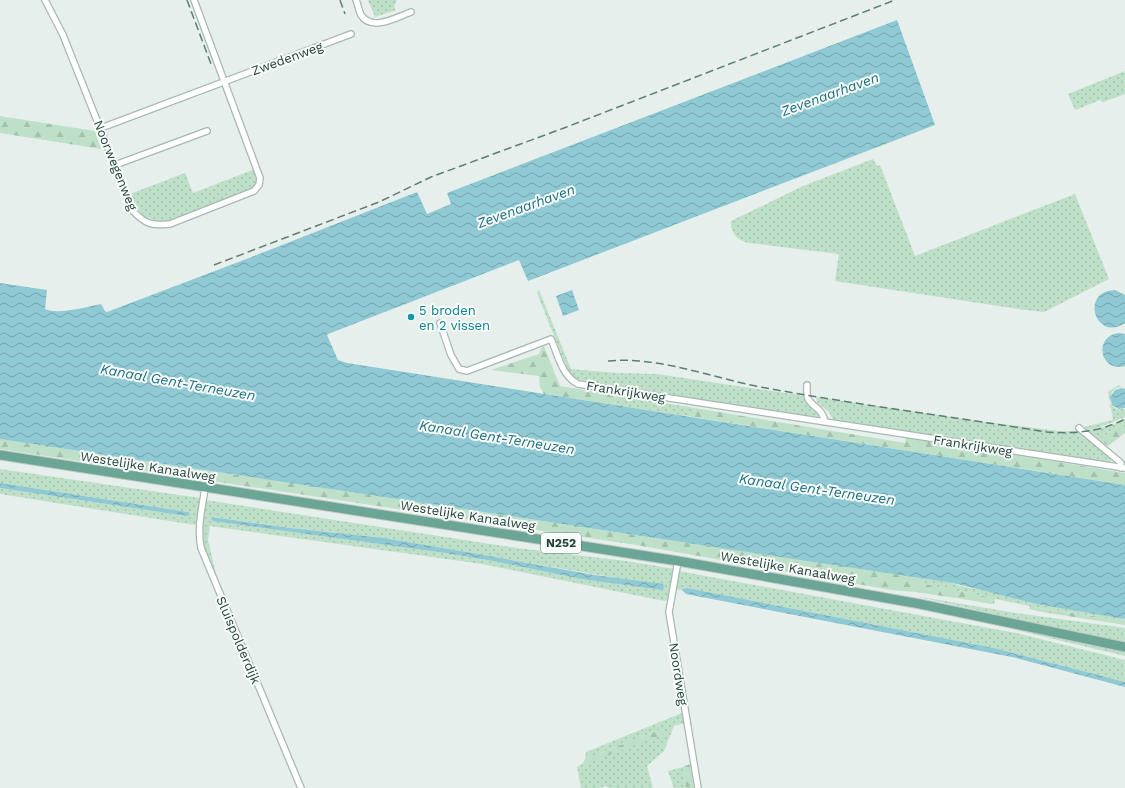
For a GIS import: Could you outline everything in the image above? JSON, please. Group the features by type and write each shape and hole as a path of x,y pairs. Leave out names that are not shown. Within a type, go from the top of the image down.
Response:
{"main road":[{"name":"Westelijke Kanaalweg","path":"0,456 678,561 920,604 1123,647"}],"street":[{"name":"Noorwegenweg","path":"45,0 63,35 133,211 140,219 157,226 170,224 254,192 259,185 260,178 224,82"},
{"path":"194,0 224,82"},
{"path":"356,0 362,16 369,22 378,23 388,21 411,12"},
{"name":"Zwedenweg","path":"101,128 351,34"},
{"path":"115,165 207,131"},
{"name":"Frankrijkweg","path":"440,323 451,355 459,369 467,371 551,339 565,373 571,380 578,384 1123,468"},
{"path":"807,385 809,401 821,411 826,422"},
{"name":"Frankrijkweg","path":"1079,428 1121,463 1123,468"},
{"name":"Sluispolderdijk","path":"205,488 199,522 199,539 201,548 301,788"},
{"name":"Noordweg","path":"678,561 669,612 698,788"}],"green space":[{"path":"368,0 397,0 394,7 396,10 375,17"},
{"path":"1125,71 1125,94 1103,102 1100,100 1075,110 1068,94"},
{"path":"0,116 95,131 101,149 0,133"},
{"path":"873,159 877,166 880,165 915,256 1075,194 1109,279 1044,312 1018,309 835,281 839,254 749,243 741,240 733,233 731,221 803,186"},
{"path":"255,169 258,177 255,188 168,221 157,221 146,217 135,205 130,194 185,173 193,193"},
{"path":"539,290 571,369 617,373 657,374 805,396 806,400 818,414 818,418 816,419 663,393 590,383 574,378 570,375 564,361 537,293"},
{"path":"544,346 560,386 616,395 614,405 544,394 540,387 539,376 491,370 539,354"},
{"path":"1119,385 1121,387 1116,388 1112,392 1110,402 1116,408 1125,409 1125,417 1088,430 1111,426 1123,420 1123,423 1099,440 1084,427 1113,420 1108,392"},
{"path":"616,395 695,408 693,417 614,405"},
{"path":"816,397 978,421 1058,431 1078,431 1112,459 1108,463 834,421 829,412 817,402"},
{"path":"695,408 905,443 906,437 1125,473 1125,485 693,417"},
{"path":"1125,419 1125,433 1108,446 1099,440 1123,423 1123,420"},
{"path":"0,439 921,578 920,583 956,591 955,598 891,590 636,545 0,449"},
{"path":"0,469 200,498 197,522 195,525 0,494 0,488 187,516 188,512 0,483"},
{"path":"205,500 517,548 626,561 675,569 670,597 668,600 664,601 482,564 210,526 208,540 218,583 201,543 202,517","holes":["214,517 290,528 384,538 610,577 662,590 581,579 445,553 213,521"]},
{"path":"679,571 1016,633 1125,660 1125,682 994,648 687,588 682,590 675,589"},
{"path":"921,578 953,583 960,586 1125,619 1125,621 1034,607 1034,610 1029,609 1030,606 995,599 994,604 991,604 992,598 959,591 957,598 955,598 956,591 919,583"},
{"path":"959,591 992,598 991,604 957,598"},
{"path":"915,596 1016,613 1125,628 1125,644"},
{"path":"1034,607 1125,621 1125,625 1036,611 1034,610"},
{"path":"1013,628 1125,651 1125,656 1016,630"},
{"path":"682,713 684,723 674,726 664,751 647,766 653,788 610,788 605,786 600,788 581,788 577,767 583,763 589,763 664,728 585,759 586,752"},
{"path":"664,728 666,733 589,763 583,763 585,759"},
{"path":"690,764 694,788 686,788 683,767"},
{"path":"683,767 686,788 674,788 668,771"}],"water":[{"path":"897,20 935,125 528,281 519,260 327,335 338,360 347,363 1125,485 1125,619 1037,604 953,583 0,439 0,283 47,290 45,309 51,311 72,310 101,304 107,312 417,192 427,214 451,204 447,193"},
{"path":"572,290 579,310 563,316 556,296"},
{"path":"1115,290 1125,295 1125,323 1115,327 1106,326 1100,322 1096,314 1095,306 1097,298 1104,293"},
{"path":"1118,333 1125,334 1125,366 1116,367 1105,360 1103,347 1105,341 1110,336"},
{"path":"1122,388 1125,389 1125,408 1119,409 1112,405 1110,397 1115,390"},
{"path":"0,483 188,512 190,514 187,516 0,488"},
{"path":"211,518 290,528 384,538 594,575 663,584 664,588 662,590 581,579 445,553 213,521"},
{"path":"687,588 994,648 1125,682 1125,687 1012,657 686,594 682,590"}],"railway":[{"path":"187,0 211,64"},
{"path":"340,0 345,14"},
{"path":"214,265 379,202 431,177 564,128 895,0"},
{"path":"608,361 628,360 668,365 766,388 1047,432 1067,433 1087,431 1106,427 1125,419"}],"place":[{"name":"5 broden en 2 vissen","path":"411,317"}],"water label":[{"name":"Zevenaarhaven","path":"830,94"},
{"name":"Zevenaarhaven","path":"526,206"},
{"name":"Kanaal Gent-Terneuzen","path":"178,382"},
{"name":"Kanaal Gent-Terneuzen","path":"497,437"},
{"name":"Kanaal Gent-Terneuzen","path":"817,489"}]}
